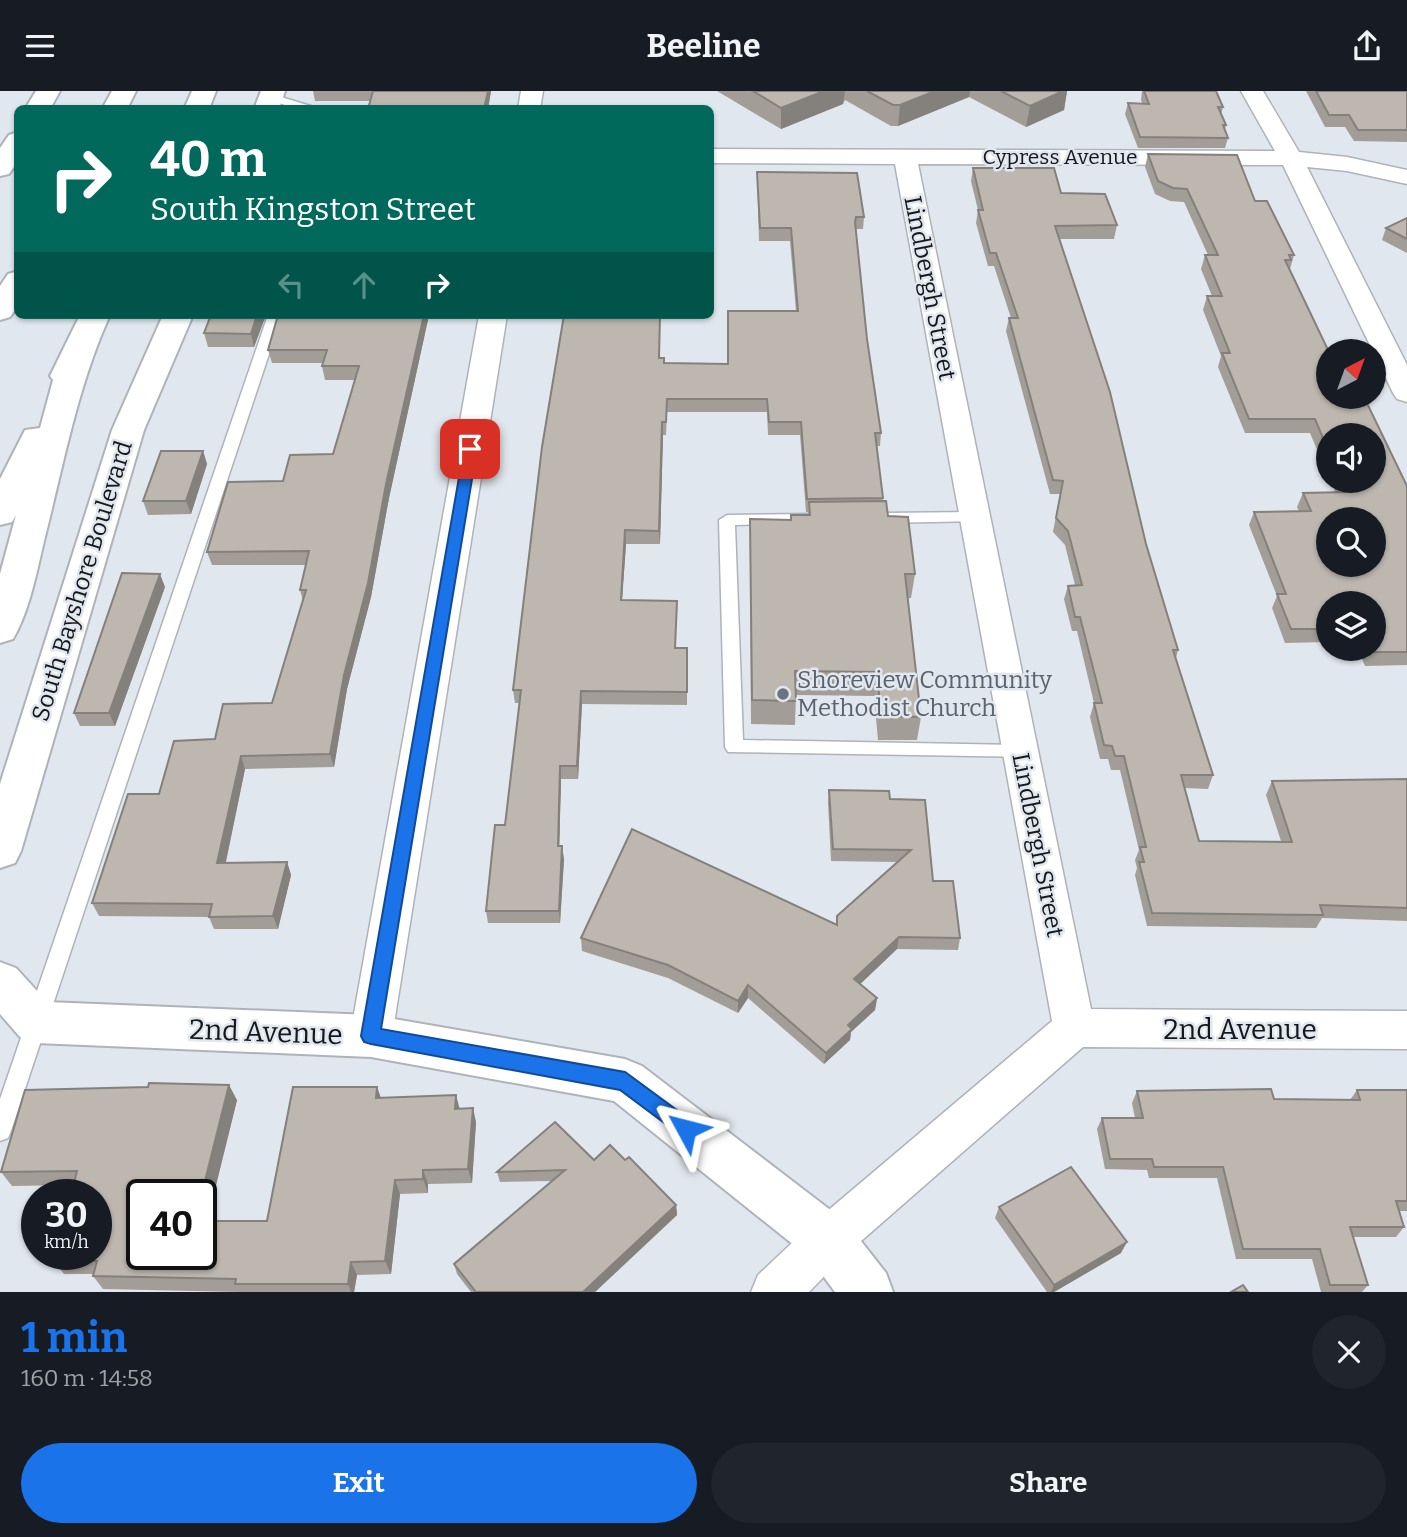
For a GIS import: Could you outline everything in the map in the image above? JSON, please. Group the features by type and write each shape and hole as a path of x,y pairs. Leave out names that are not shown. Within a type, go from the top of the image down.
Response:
{"main road":[{"path":"0,311 14,287"},
{"path":"0,514 93,319"},
{"name":"South Bayshore Boulevard","path":"0,852 128,430 176,319"},
{"path":"0,630 19,571 76,354"},
{"path":"0,982 36,1022"},
{"name":"2nd Avenue","path":"36,1022 371,1036 625,1081 828,1240"},
{"path":"828,1240 867,1292"}],"street":[{"path":"1252,91 1291,158 1407,393"},
{"name":"Cypress Avenue","path":"714,156 1291,158 1347,165 1407,177"},
{"name":"Lindbergh Street","path":"905,156 1074,1028"},
{"path":"371,1036 492,319"},
{"path":"775,1292 828,1240 1074,1028"},
{"name":"2nd Avenue","path":"1074,1028 1407,1030"}],"lane":[{"path":"270,99 294,105"},
{"path":"0,1131 274,319"},
{"path":"865,518 975,517"},
{"path":"837,519 727,520 734,747 1020,752"}],"building":[{"path":"373,91 488,91 485,105 369,105"},
{"path":"753,91 824,91 781,108"},
{"path":"867,91 935,91 900,105 893,105"},
{"path":"1001,91 1063,91 1030,106"},
{"path":"1144,91 1216,91 1223,107 1218,107 1228,138 1140,137 1128,103 1149,104"},
{"path":"1316,91 1407,91 1407,130 1358,130 1349,115 1329,115"},
{"path":"1148,154 1237,155 1255,201 1267,201 1294,255 1289,255 1291,260 1285,260 1323,339 1316,339 1316,409 1370,409 1377,423 1249,419 1222,353 1230,353 1207,296 1222,296 1205,255 1218,255 1187,189 1173,188 1158,181"},
{"path":"973,168 1054,168 1061,193 1105,194 1117,225 1055,226 1110,392 1146,544 1178,650 1173,650 1213,775 1181,775 1199,841 1292,842 1272,781 1407,779 1407,908 1320,905 1323,915 1152,913 1139,862 1144,862 1140,847 1146,847 1124,756 1115,756 1112,746 1104,745 1094,703 1102,703 1080,617 1075,617 1068,586 1082,585 1068,531 1056,518 1063,481 1053,480 1009,318 1018,318 996,253 990,253 978,210 983,210"},
{"path":"757,172 857,173 864,217 856,217 855,222 867,339 881,433 875,433 883,498 807,499 801,422 769,422 767,399 667,399 666,422 662,422 659,531 625,530 621,600 677,601 675,648 687,648 687,692 581,691 577,766 560,766 558,846 562,846 559,911 486,911 495,825 505,825 521,690 513,690 542,447 563,319 660,319 659,358 664,358 664,363 728,364 728,311 798,311 791,228 760,228"},
{"path":"1407,218 1407,239 1386,228"},
{"path":"209,319 256,319 251,334 204,333"},
{"path":"277,319 423,319 386,484 368,583 344,675 330,754 241,756 217,863 287,862 273,916 209,917 212,904 92,903 128,794 159,794 174,741 215,739 223,704 272,703 306,590 300,590 309,551 207,552 228,482 283,481 290,455 333,454 359,366 322,366 327,350 268,350"},
{"path":"1386,443 1407,486 1407,652 1386,652 1386,591 1316,591 1316,629 1291,629 1277,594 1286,594 1254,512 1311,511 1303,493 1386,493"},
{"path":"161,451 203,451 186,501 143,501"},
{"path":"886,501 888,516 908,517 915,574 905,574 921,717 881,716 877,672 795,671 796,701 752,700 750,519 791,520 791,515 810,515 809,502"},
{"path":"122,573 160,574 109,713 74,713"},
{"path":"829,790 889,791 890,799 925,800 933,881 953,881 960,938 899,937 854,979 877,998 848,1025 852,1029 826,1053 748,985 738,1001 668,965 581,938 632,829 837,925 837,916 911,850 833,849"},
{"path":"149,1083 229,1085 206,1179 126,1179 126,1270 217,1270 217,1221 267,1221 293,1087 377,1087 376,1098 456,1095 455,1109 473,1108 468,1169 423,1170 423,1179 395,1180 385,1261 351,1262 348,1284 235,1284 236,1279 93,1276 95,1270 112,1270 112,1179 75,1179 77,1171 1,1172 25,1090 148,1087"},
{"path":"1271,1089 1274,1099 1360,1100 1357,1090 1407,1090 1407,1201 1396,1201 1404,1227 1350,1227 1368,1285 1330,1285 1320,1249 1243,1249 1223,1167 1154,1167 1152,1159 1110,1159 1102,1118 1143,1118 1137,1091"},
{"path":"555,1122 594,1160 610,1145 625,1160 629,1157 676,1205 583,1292 476,1292 454,1264 565,1170 497,1172"},
{"path":"1071,1167 1127,1242 1054,1285 999,1207"},
{"path":"1243,1285 1248,1292 1231,1292"}],"place":[{"name":"Shoreview Community Methodist Church","path":"783,694"}],"route":[{"path":"470,449 371,1036 625,1081 686,1129"}]}
